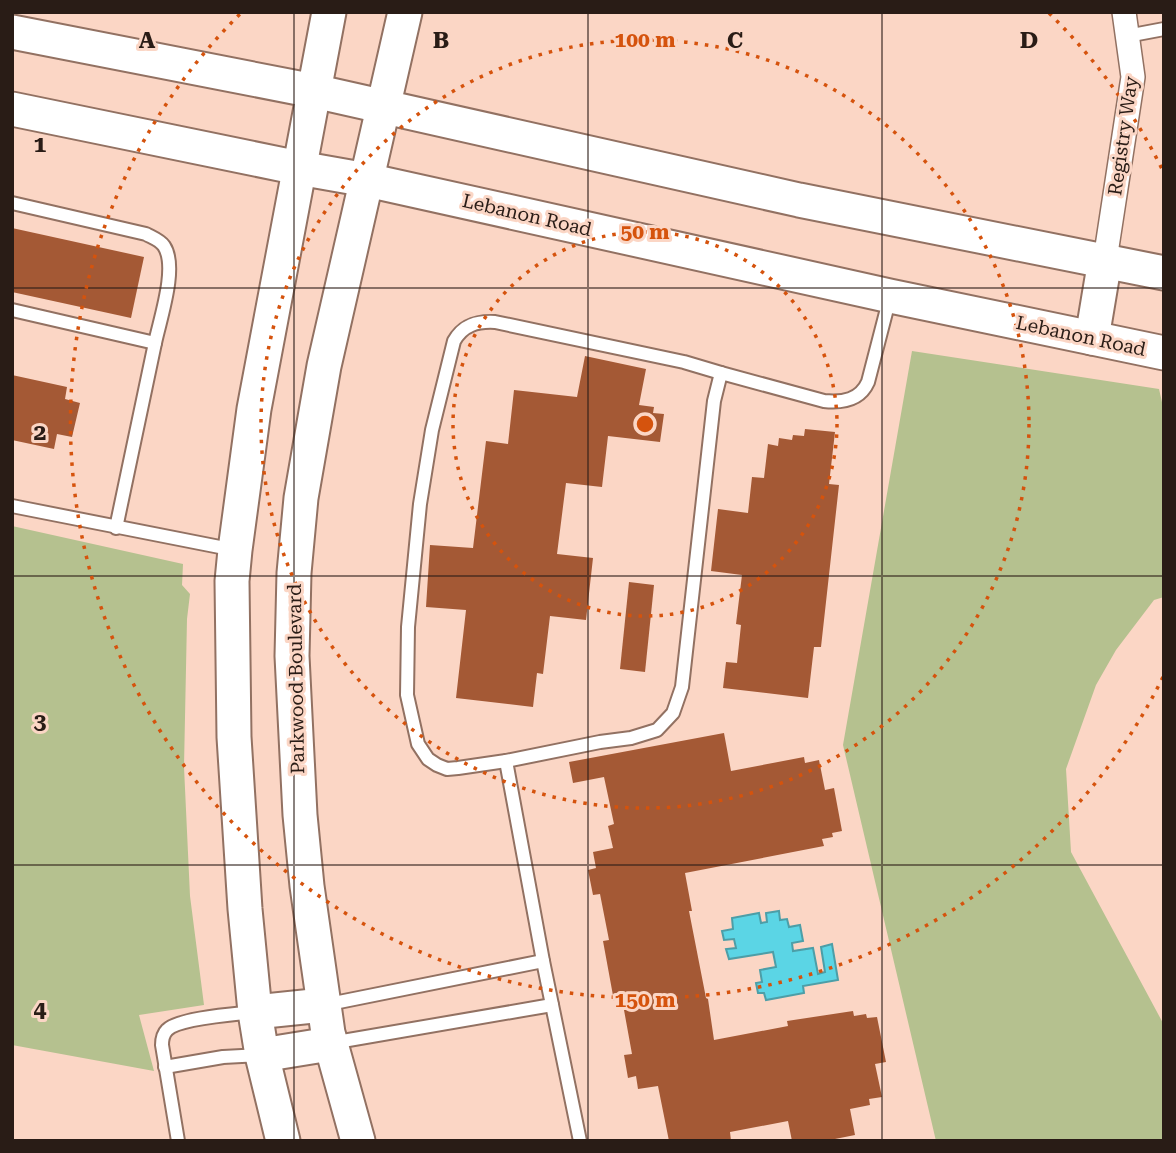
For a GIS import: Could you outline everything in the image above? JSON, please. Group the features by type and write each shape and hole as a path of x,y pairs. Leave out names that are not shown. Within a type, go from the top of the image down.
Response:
{"main road":[{"path":"283,1141 262,1055 245,909 234,737 232,581 254,409 329,12"},
{"name":"Parkwood Boulevard","path":"358,1141 330,1044 307,886 300,815 292,656 295,573 301,498 324,366 405,12"},
{"path":"12,32 314,90 799,200 1164,273"},
{"name":"Lebanon Road","path":"12,109 366,180 890,296 1164,352"},
{"path":"1091,338 1105,260"},
{"path":"255,1012 323,1005"},
{"path":"262,1055 330,1044"}],"street":[{"name":"Registry Way","path":"1105,260 1133,77 1124,12"}],"lane":[{"path":"1127,36 1164,29"},
{"path":"12,203 146,234 163,243 169,257 168,278 116,528"},
{"path":"721,373 714,401 682,687 673,713 657,730 631,738 458,768 447,769 428,759 418,744 407,695 408,627 420,504 432,430 458,332 484,321 495,321 684,362 834,402 853,398 868,382 890,296"},
{"path":"12,310 155,343"},
{"path":"12,506 234,551"},
{"path":"506,761 580,1141"},
{"path":"323,1005 543,961"},
{"path":"330,1044 552,1004"},
{"path":"178,1141 162,1045 167,1029 216,1016 255,1012"},
{"path":"165,1067 223,1057 262,1055"}],"green space":[{"path":"912,351 1159,389 1164,411 1164,597 1154,600 1116,650 1096,685 1066,769 1071,852 1164,1025 1164,1141 936,1141 843,745"},
{"path":"12,526 183,564 182,585 190,594 187,619 184,767 190,896 204,1005 139,1015 154,1071 12,1045"}],"water":[{"path":"779,911 780,920 787,919 789,927 800,925 803,941 792,943 793,951 813,948 818,974 825,972 821,947 832,944 838,980 803,986 804,993 766,1000 764,993 758,993 756,983 762,982 760,970 776,967 773,952 729,959 726,949 736,948 734,939 724,940 722,931 733,929 732,918 759,913 761,923 767,922 766,913"}],"building":[{"path":"12,228 144,257 131,318 12,292"},
{"path":"585,356 646,369 639,405 654,407 653,413 664,414 660,442 608,436 602,487 566,483 557,554 593,558 586,620 550,616 543,674 537,673 533,707 456,698 466,610 426,607 430,545 473,548 486,441 508,444 514,390 577,397"},
{"path":"12,375 67,387 65,399 80,403 72,437 57,434 54,449 12,440"},
{"path":"805,429 835,432 829,484 839,485 821,647 814,647 808,698 723,688 726,662 737,663 741,625 736,624 742,575 711,571 718,509 748,513 752,477 764,478 768,444 778,446 779,438 792,440 793,435 804,436"},
{"path":"629,582 654,585 645,672 620,669"},
{"path":"724,733 731,771 804,757 805,763 819,760 825,790 834,788 842,831 832,833 833,837 822,839 824,846 685,873 692,911 689,911 714,1040 788,1026 787,1021 853,1011 854,1016 866,1014 867,1018 877,1017 886,1062 875,1064 882,1097 869,1099 870,1105 850,1109 855,1135 825,1141 792,1141 788,1121 730,1132 731,1141 669,1141 658,1086 638,1089 636,1076 628,1078 624,1055 632,1054 622,999 614,1001 603,941 609,940 600,894 593,895 588,870 596,868 593,852 613,848 608,826 614,824 604,777 573,783 569,762"}]}
